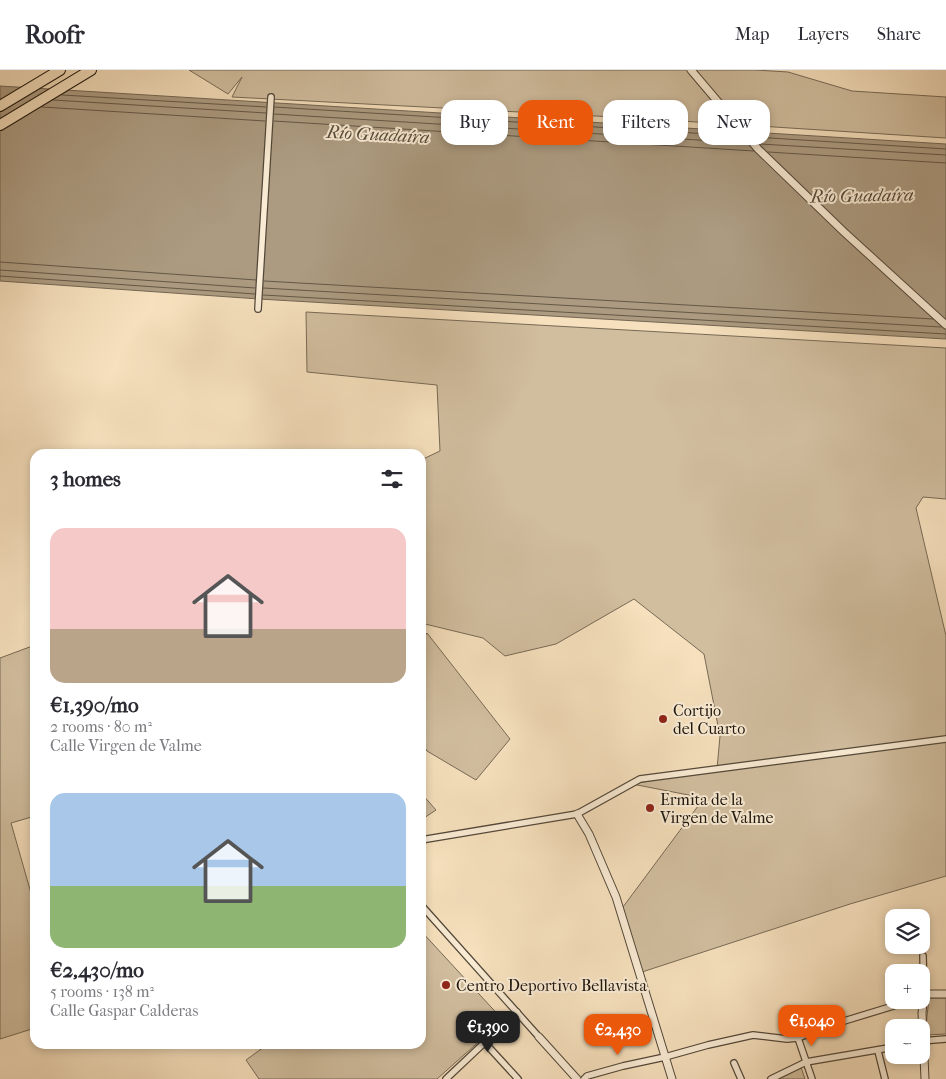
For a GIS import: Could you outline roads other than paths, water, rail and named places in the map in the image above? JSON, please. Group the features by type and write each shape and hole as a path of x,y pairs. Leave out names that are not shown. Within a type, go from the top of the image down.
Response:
{"highway":[{"path":"0,106 60,70"},
{"path":"0,125 91,70"}],"street":[{"path":"691,70 758,148 844,232 946,325"},
{"path":"258,309 271,100"},
{"path":"426,839 577,814 640,780 946,739"},
{"path":"577,814 589,834 616,897 672,1079"},
{"path":"426,910 578,1079"},
{"path":"923,956 923,964"},
{"path":"930,994 946,994"},
{"path":"584,1079 587,1076 623,1066 753,1035 787,1039 798,1038 885,1009"},
{"path":"446,1079 517,1012"},
{"path":"798,1038 812,1079"},
{"path":"930,1040 946,1039"},
{"path":"485,1043 518,1079"},
{"path":"771,1079 806,1062 885,1049"},
{"path":"878,1051 885,1079"},
{"path":"734,1063 741,1079"},
{"path":"924,1064 925,1079"}],"water":[{"name":"Río Guadaíra","path":"0,86 441,113 441,145 508,145 508,117 518,118 518,145 593,145 593,122 603,123 603,145 688,145 688,128 698,129 698,145 770,145 770,133 946,144 946,339 259,299 0,281"}],"place":[{"name":"Cortijo del Cuarto","path":"663,719"},
{"name":"Ermita de la Virgen de Valme","path":"650,808"},
{"name":"Centro Deportivo Bellavista","path":"446,985"}]}
